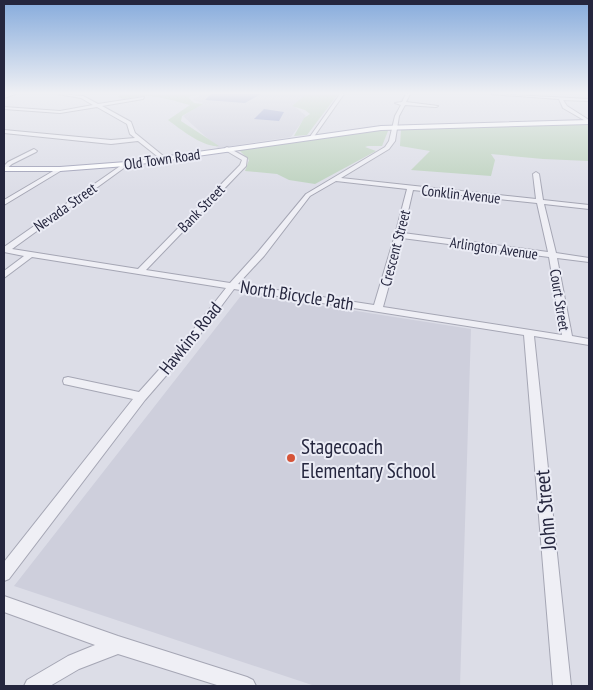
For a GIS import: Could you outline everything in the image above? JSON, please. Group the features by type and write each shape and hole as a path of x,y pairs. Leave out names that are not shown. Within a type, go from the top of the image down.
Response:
{"main road":[{"name":"Old Town Road","path":"4,169 60,169 126,164 311,137 394,127 425,126"}],"street":[{"path":"130,126 133,134 164,159"},
{"path":"311,137 319,126"},
{"name":"Hawkins Road","path":"4,574 141,397 186,346 232,286 262,254 308,195 387,148 392,141 394,127"},
{"path":"4,132 111,142 139,139"},
{"name":"Bank Street","path":"141,270 243,166 245,159 227,150"},
{"path":"4,169 34,151"},
{"name":"Nevada Street","path":"4,250 126,164"},
{"path":"4,203 60,169"},
{"name":"Court Street","path":"536,174 567,338"},
{"name":"Conklin Avenue","path":"333,179 589,207"},
{"name":"Crescent Street","path":"378,308 410,188"},
{"name":"Arlington Avenue","path":"399,235 589,260"},
{"name":"North Bicycle Path","path":"4,250 141,270 589,342"},
{"path":"4,275 31,254"},
{"name":"John Street","path":"528,333 562,686"},
{"path":"68,381 141,397"},
{"path":"4,604 118,645 247,686"},
{"path":"33,686 74,662 118,645"}],"shaded area":[{"path":"194,126 299,126 291,137 218,148"},
{"name":"Stagecoach Elementary School","path":"247,294 471,329 460,686 315,686 14,586 240,297"}],"green space":[{"path":"176,126 189,126 219,146 206,144"},
{"path":"299,126 314,126 307,135 294,136"},
{"path":"589,126 589,161 491,154 495,160 491,176 411,170 430,151 400,146 401,129"},
{"path":"385,129 388,131 382,146 365,147 376,151 315,184 289,180 277,174 245,171 249,160 239,150"}],"place":[{"name":"Stagecoach Elementary School","path":"291,458"}]}
